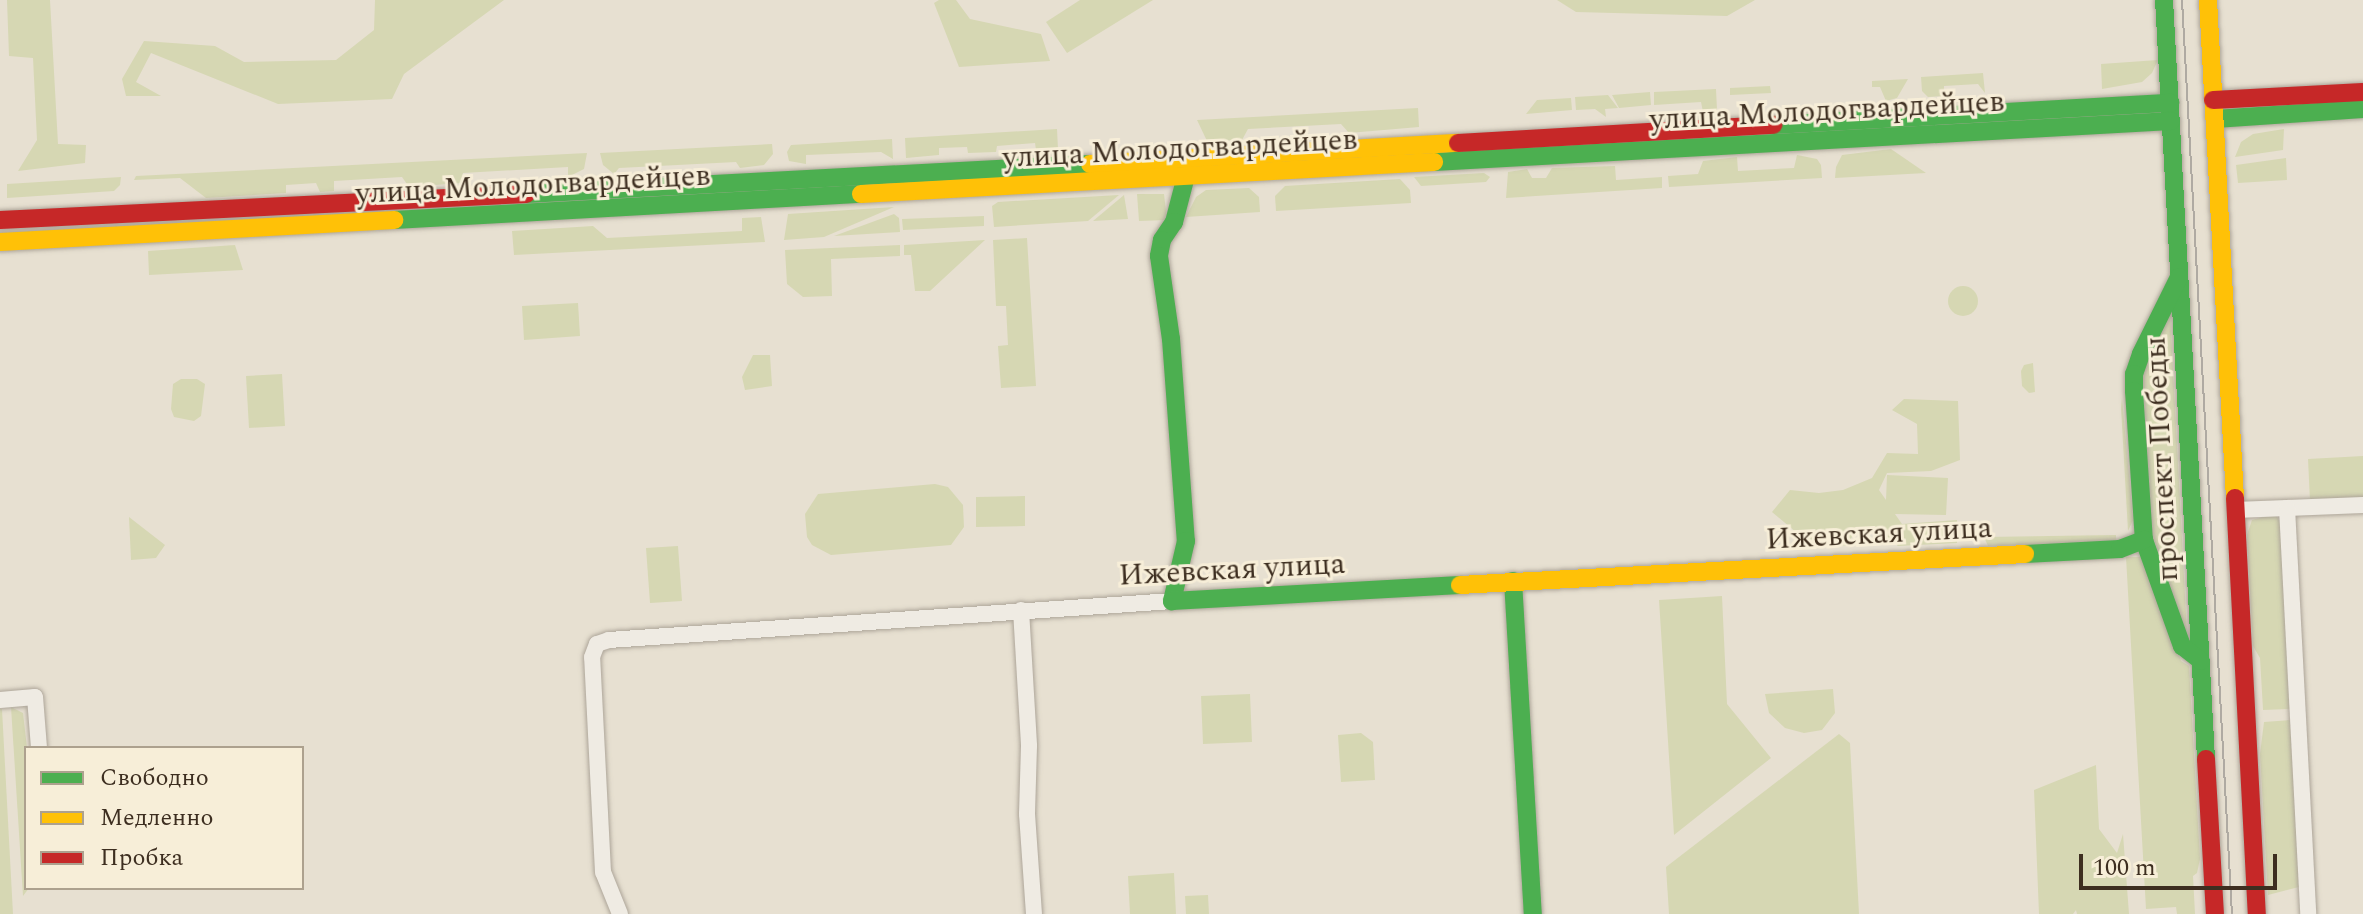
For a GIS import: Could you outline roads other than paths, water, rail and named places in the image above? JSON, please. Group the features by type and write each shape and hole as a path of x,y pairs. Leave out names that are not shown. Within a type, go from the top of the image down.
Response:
{"main road":[{"name":"проспект Победы","path":"2164,0 2192,111 2235,510 2257,914"},
{"name":"проспект Победы","path":"2208,0 2192,111 2179,277 2215,914"},
{"name":"улица Молодогвардейцев","path":"2192,111 2363,92"},
{"name":"улица Молодогвардейцев","path":"0,242 1185,167 2192,111 2363,109"},
{"name":"улица Молодогвардейцев","path":"0,220 1185,167"},
{"path":"1172,601 1186,541 1181,441 1159,256 1162,240 1174,222 1185,167"},
{"path":"2179,277 2134,374 2144,540 2182,646 2201,661"},
{"name":"Ижевская улица","path":"1172,601 2120,549 2144,540"},
{"path":"1513,581 1533,914"}],"street":[{"path":"2235,510 2363,505"},
{"path":"2287,508 2308,914"},
{"name":"Ижевская улица","path":"620,914 603,872 592,657 597,644 609,640 1172,601"},
{"path":"1021,610 1034,914"},
{"path":"0,700 35,697 39,746"}],"tram line":[{"path":"2182,0 2232,914"}]}
